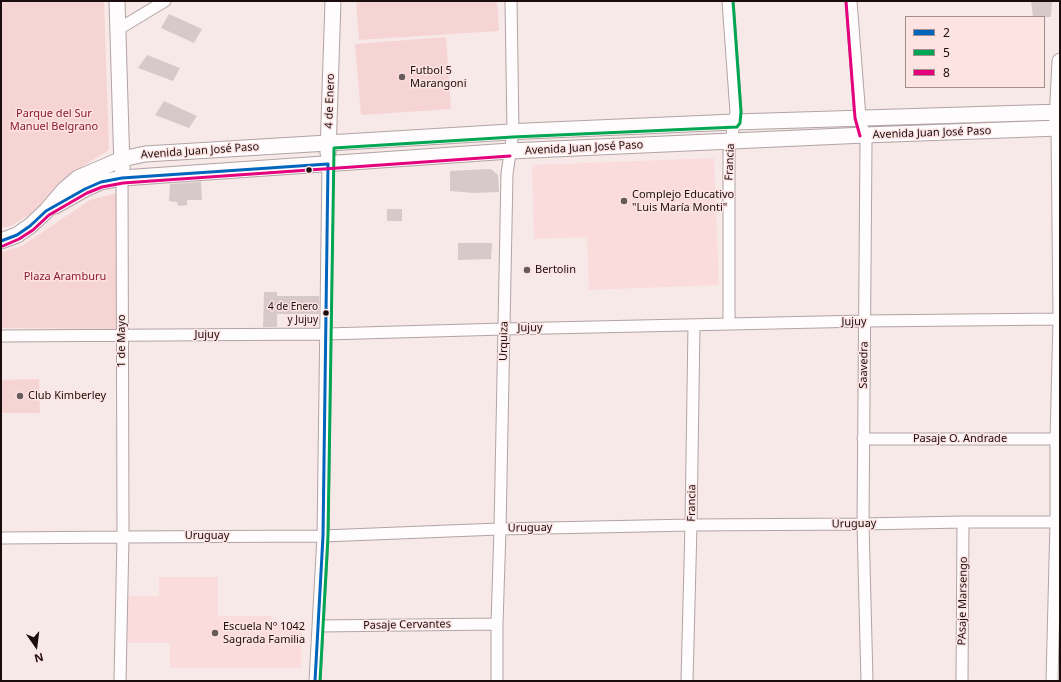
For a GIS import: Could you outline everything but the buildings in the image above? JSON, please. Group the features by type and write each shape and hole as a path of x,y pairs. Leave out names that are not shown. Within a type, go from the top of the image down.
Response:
{"main road":[{"name":"1 de Mayo","path":"117,1 122,178"},
{"name":"4 de Enero","path":"328,164 334,1"},
{"path":"1058,128 1060,61"},
{"name":"Avenida Juan José Paso","path":"46,211 64,190 78,178 122,158 145,154 512,132 735,122 1059,112"},
{"name":"Avenida Juan José Paso","path":"46,211 85,189 101,182 122,178 510,151 1058,128"},
{"path":"1,241 17,235 30,226 46,211"}],"street":[{"path":"117,30 165,1"},
{"name":"Urquiza","path":"497,681 507,174 512,132 511,1"},
{"name":"Francia","path":"728,1 736,112 729,152 729,324"},
{"name":"Saavedra","path":"852,1 860,118 866,143 863,524 867,681"},
{"path":"1052,681 1058,522 1056,439 1059,320 1058,128"},
{"name":"4 de Enero","path":"315,681 323,536 328,164"},
{"name":"1 de Mayo","path":"120,681 123,537 122,178"},
{"name":"Jujuy","path":"1,336 326,334 865,321 1059,320"},
{"name":"Francia","path":"687,681 694,325"},
{"name":"Pasaje O. Andrade","path":"863,439 1056,439"},
{"name":"PAsaje Marsengo","path":"962,681 963,522"},
{"name":"Uruguay","path":"1,538 323,536 500,529 691,525 1058,522"},
{"name":"Pasaje Cervantes","path":"318,626 497,624"}],"shaded area":[{"name":"Complejo Educativo \"Luis María Monti\"","path":"714,158 719,285 589,290 587,237 534,239 532,165"},
{"name":"Escuela Nº 1042 Sagrada Familia","path":"159,577 218,577 218,616 271,616 272,622 302,622 301,668 170,668 170,643 127,643 128,596 159,596"}],"green space":[{"name":"Parque del Sur Manuel Belgrano","path":"1,1 104,1 109,150 75,171 43,206 11,226 1,228"},
{"path":"356,1 497,1 499,31 359,40"},
{"path":"446,37 451,109 361,115 355,44"},
{"name":"Plaza Aramburu","path":"116,193 116,329 1,328 1,252 22,246 90,200"},
{"name":"Club Kimberley","path":"39,379 40,413 1,413 1,380"}],"transit line":[{"name":"5","path":"320,681 328,536 334,148 513,137 737,127 740,123 741,112 733,1"},
{"name":"8","path":"846,1 855,118 860,136"},
{"name":"8","path":"3,246 19,239 33,230 49,215 87,193 102,187 123,183 510,156"},
{"name":"2","path":"1,241 17,235 30,226 46,211 85,189 101,182 122,178 328,164"},
{"name":"2","path":"315,681 323,536 328,164"}],"place":[{"name":"Futbol 5 Marangoni","path":"402,77"},
{"name":"Complejo Educativo \"Luis María Monti\"","path":"624,201"},
{"name":"Bertolin","path":"527,270"},
{"name":"4 de Enero y Jujuy","path":"326,313"},
{"name":"Club Kimberley","path":"20,396"},
{"name":"Escuela Nº 1042 Sagrada Familia","path":"215,633"}]}
